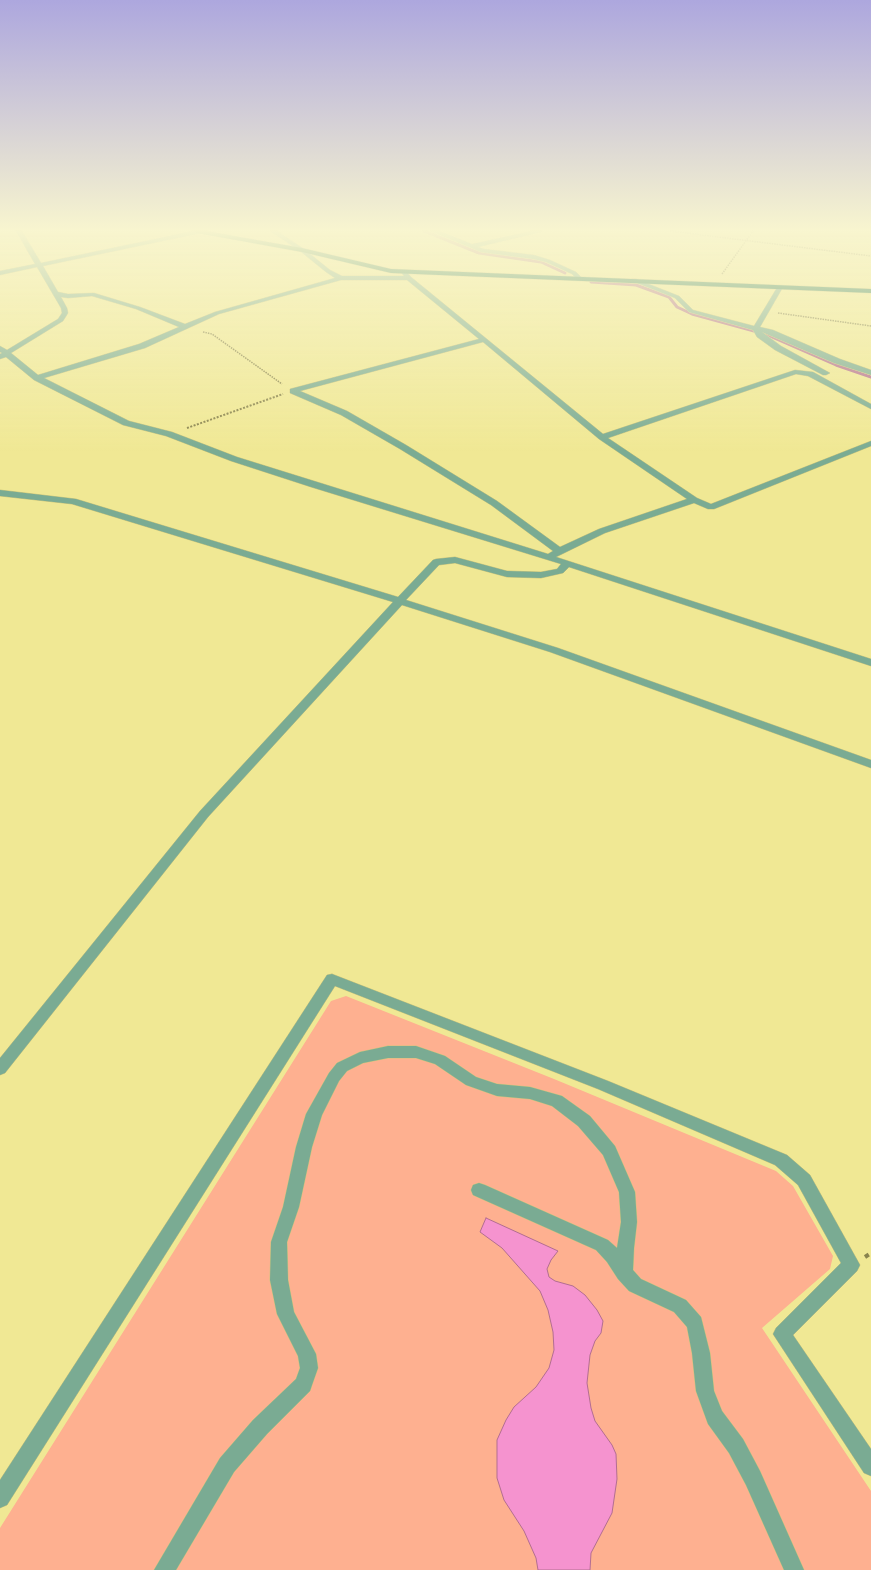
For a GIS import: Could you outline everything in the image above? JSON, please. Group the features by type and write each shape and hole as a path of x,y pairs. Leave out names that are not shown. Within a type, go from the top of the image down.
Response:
{"street":[{"path":"3,356 61,320 66,313 62,304"},
{"path":"126,304 186,327"},
{"path":"37,378 142,346 217,313 248,304"},
{"path":"441,304 602,437 694,500 711,507 871,443"},
{"path":"684,304 691,311 770,332 837,361 871,373"},
{"path":"756,328 769,304"},
{"path":"756,328 760,336 766,340 834,377 855,398"},
{"path":"293,391 484,340"},
{"path":"0,348 3,356 37,378 126,423 169,434 314,485 549,557 871,663"},
{"path":"602,437 795,372 810,374 871,407"},
{"path":"293,391 344,413 403,447 494,503 560,551"},
{"path":"0,493 73,501 399,601 554,650 871,764"},
{"path":"549,557 602,531 694,500"},
{"path":"0,1069 204,814 436,562 455,560 507,574 541,575 560,571 567,563"},
{"path":"0,1498 332,979 603,1085 774,1157 781,1160 804,1180 851,1265 782,1334 871,1466"},
{"path":"164,1570 208,1499 227,1465 260,1427 303,1385 309,1368 307,1354 286,1314 279,1280 279,1242 291,1207 304,1147 314,1114 334,1077 342,1067 360,1058 388,1052 416,1052 440,1060 471,1081 497,1090 530,1093 557,1101 584,1121 609,1151 626,1192 629,1222 625,1248 624,1273"},
{"path":"479,1190 602,1245 613,1256 624,1273 635,1285 680,1306 695,1323 701,1353 705,1391 715,1417 736,1446 753,1478 794,1570"}],"path":[{"path":"765,311 871,326"},
{"path":"186,327 212,334 271,378 293,391"},
{"path":"169,434 293,391"}],"shaded area":[{"path":"346,996 554,1079 776,1171 793,1186 833,1256 830,1269 762,1328 871,1491 871,1570 0,1570 0,1528 331,1001"},
{"path":"486,1218 558,1251 551,1260 547,1269 549,1277 555,1281 573,1286 585,1295 597,1310 603,1321 601,1333 595,1341 590,1355 587,1383 591,1408 595,1421 612,1445 616,1454 617,1479 612,1513 591,1553 590,1570 538,1570 536,1558 524,1531 504,1500 497,1478 497,1440 514,1407 536,1387 549,1368 554,1350 553,1332 548,1310 540,1291 502,1248 480,1232"}],"waterway":[{"path":"675,304 677,307 692,314 765,334 836,365 871,377"}]}
